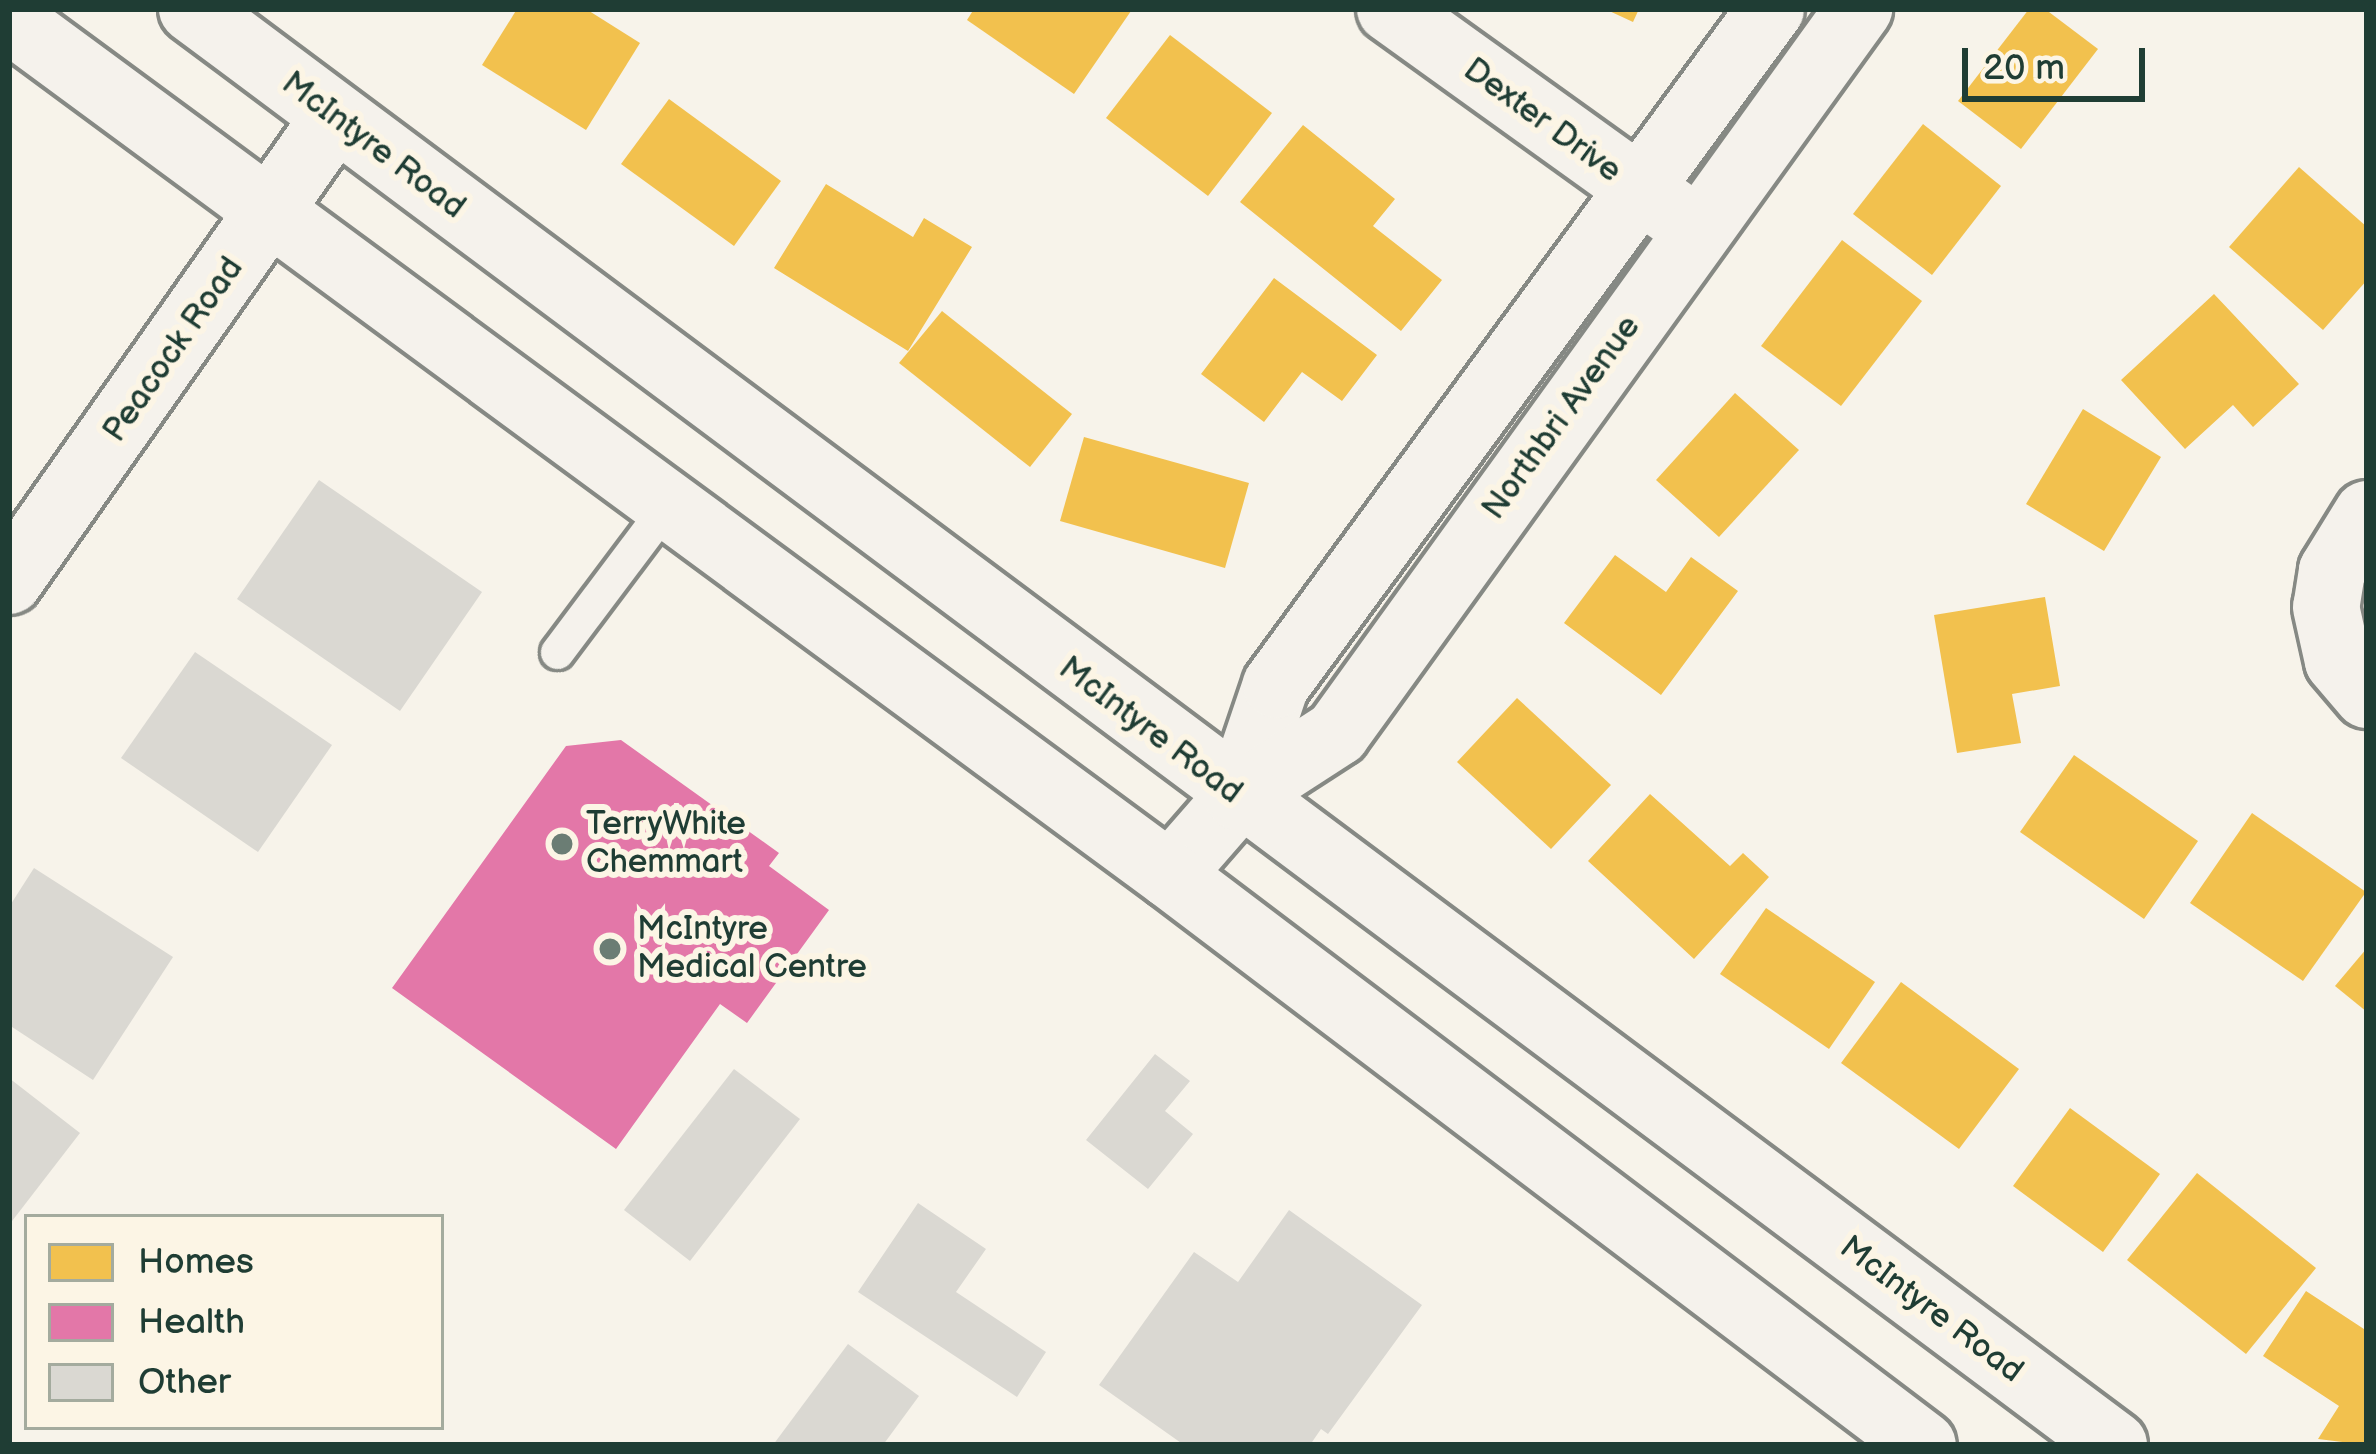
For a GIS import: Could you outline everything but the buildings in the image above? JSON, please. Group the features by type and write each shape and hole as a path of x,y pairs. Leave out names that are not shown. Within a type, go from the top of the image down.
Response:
{"main road":[{"name":"McIntyre Road","path":"192,9 1238,797 2114,1445"},
{"name":"Dexter Drive","path":"1390,9 1697,230"},
{"name":"Northbri Avenue","path":"1238,797 1276,685 1771,9"},
{"name":"Northbri Avenue","path":"1170,875 1238,797 1337,733 1859,9"},
{"path":"9,20 1170,875 1923,1445"},
{"name":"Peacock Road","path":"9,581 335,117"},
{"path":"2367,514 2332,571 2326,607 2338,661 2367,695"}],"lane":[{"path":"557,652 668,504"}],"place":[{"name":"TerryWhite Chemmart","path":"562,844"},
{"name":"McIntyre Medical Centre","path":"610,949"}]}
